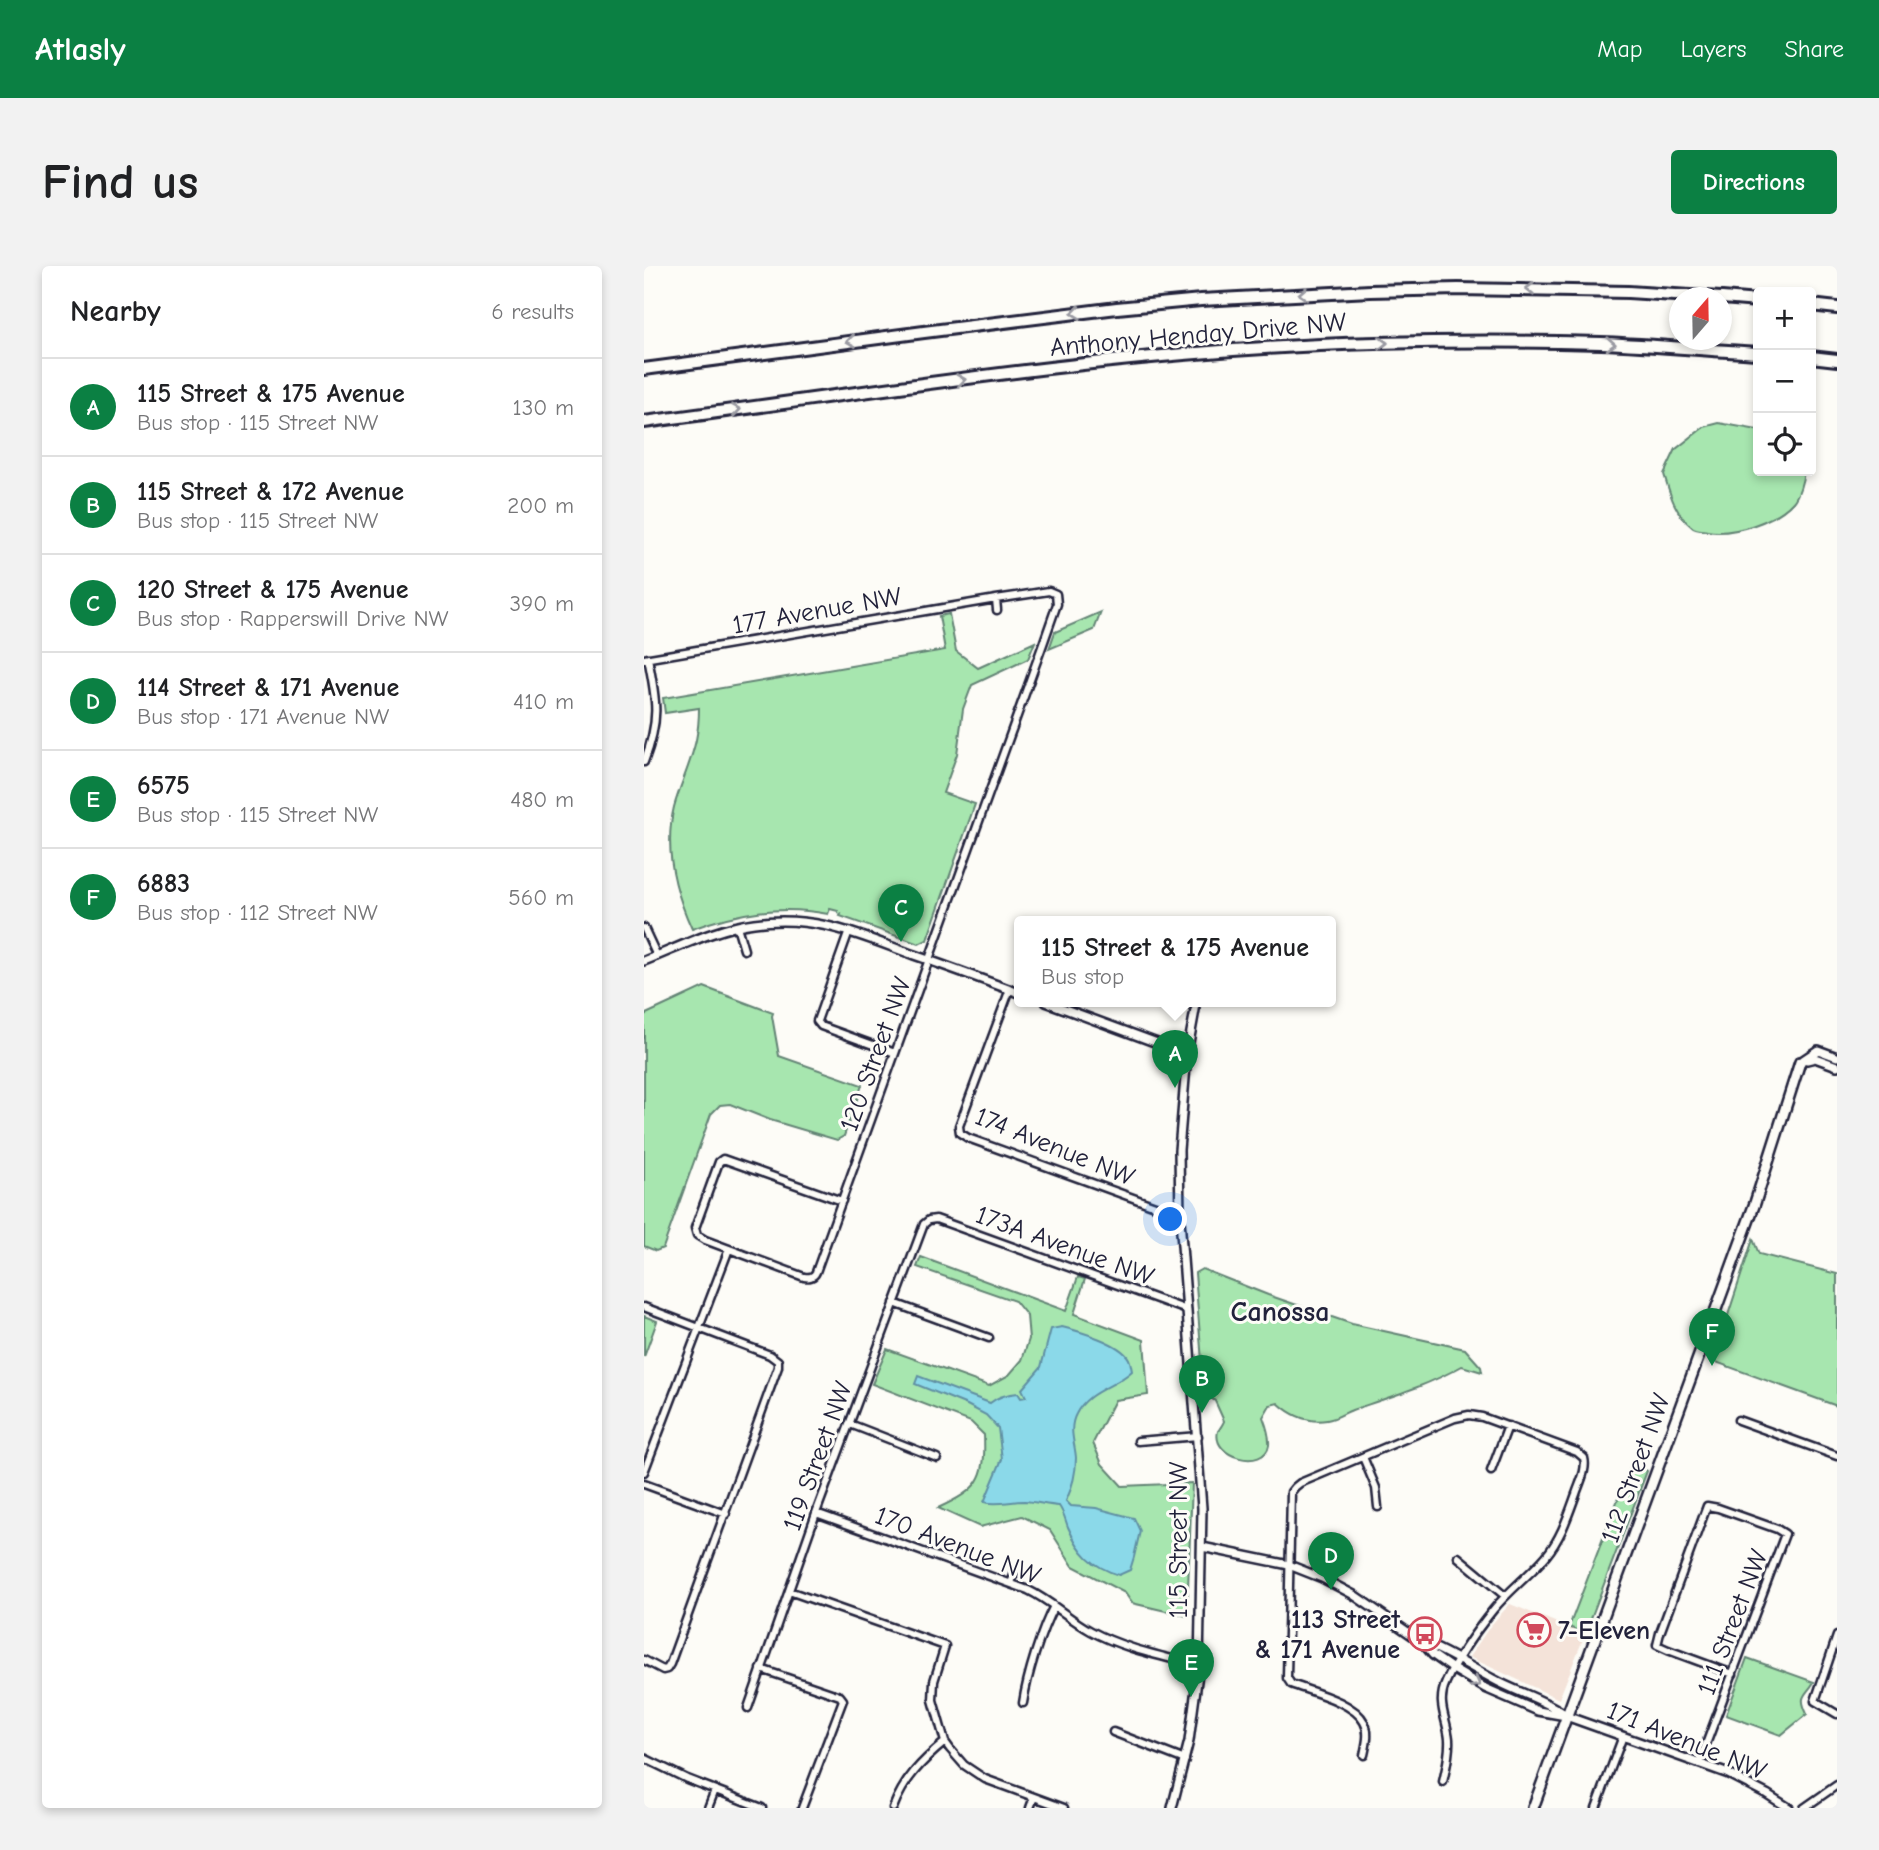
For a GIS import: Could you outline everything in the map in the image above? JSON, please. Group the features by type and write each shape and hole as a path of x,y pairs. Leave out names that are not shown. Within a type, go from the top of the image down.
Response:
{"highway":[{"name":"Anthony Henday Drive NW","path":"644,367 1117,308 1237,298 1458,289 1669,295"},
{"name":"Anthony Henday Drive NW","path":"1732,299 1753,301"},
{"path":"1816,306 1837,308"},
{"name":"Anthony Henday Drive NW","path":"644,422 1035,370 1202,353 1305,346 1461,341 1602,343 1753,353"},
{"path":"1816,358 1837,360"},
{"path":"644,430 678,424 698,415"}],"main road":[{"name":"112 Street NW","path":"1533,1808 1756,1200 1800,1062"}],"street":[{"name":"177 Avenue NW","path":"646,659 996,599 1049,591 1056,594"},
{"name":"120 Street NW","path":"729,1249 804,1277 810,1277 816,1272 929,960 1010,722 1058,604 1056,594"},
{"path":"996,599 997,610"},
{"path":"644,762 655,728 656,710 646,659"},
{"path":"644,961 737,926 769,921 799,921 849,931 1014,991"},
{"path":"737,926 744,950"},
{"path":"644,928 657,956"},
{"path":"849,931 817,1021 821,1026 895,1053"},
{"name":"174 Avenue NW","path":"1010,989 959,1126 960,1133 1180,1215"},
{"path":"1060,1007 1187,1054"},
{"name":"115 Street NW","path":"1172,1808 1193,1718 1199,1666 1202,1508 1180,1215 1179,1150 1187,1054 1195,1010"},
{"path":"1800,1062 1818,1050 1837,1057"},
{"path":"1800,1062 1815,1058 1837,1066"},
{"path":"644,1472 729,1249 697,1235 696,1224 719,1162 723,1159 842,1201"},
{"name":"173A Avenue NW","path":"929,1220 936,1219 1187,1310"},
{"name":"119 Street NW","path":"748,1708 816,1513 922,1228 929,1220"},
{"path":"894,1303 989,1338"},
{"path":"644,1307 770,1354 778,1361 777,1373 673,1659 667,1669 663,1670 644,1660"},
{"path":"1364,1755 1367,1732 1360,1716 1338,1702 1292,1684 1287,1678 1292,1489 1300,1483 1461,1416 1478,1416 1577,1452 1584,1458 1585,1467 1564,1526 1555,1543 1541,1561 1505,1596 1478,1630 1446,1683 1441,1702 1449,1742 1443,1782"},
{"path":"1738,1420 1837,1456"},
{"path":"850,1424 937,1458"},
{"path":"1491,1471 1507,1426"},
{"name":"115 Street NW","path":"1138,1441 1198,1436"},
{"path":"1363,1457 1376,1488 1378,1507"},
{"path":"644,1484 726,1514"},
{"name":"111 Street NW","path":"1699,1763 1733,1674 1785,1534 1707,1506 1657,1645 1733,1674"},
{"name":"170 Avenue NW","path":"816,1513 1033,1592 1093,1632 1121,1644 1199,1666"},
{"name":"171 Avenue NW","path":"1202,1547 1289,1565 1322,1577 1422,1642 1438,1648 1496,1681 1548,1703 1566,1716"},
{"path":"1458,1557 1505,1596"},
{"path":"1541,1561 1548,1568"},
{"path":"1011,1583 1017,1568"},
{"path":"789,1591 945,1646 934,1681 933,1700 945,1742 955,1756 973,1772 997,1784 1064,1808"},
{"path":"1023,1703 1026,1684 1054,1606"},
{"path":"1837,1636 1815,1700 1837,1714"},
{"name":"171 Avenue NW","path":"1422,1642 1433,1655 1485,1688 1538,1711 1566,1716 1726,1773 1789,1808"},
{"path":"761,1669 844,1700 802,1808"},
{"path":"1113,1732 1185,1760"},
{"path":"1596,1808 1623,1735"},
{"path":"893,1808 910,1775 945,1742"},
{"path":"644,1758 762,1808"},
{"path":"1804,1808 1837,1785"},
{"path":"708,1808 715,1790"},
{"path":"1030,1808 1034,1797"}],"shaded area":[{"path":"1510,1604 1585,1634 1559,1699 1469,1657 1491,1625"}],"green space":[{"path":"1719,423 1753,429 1753,476 1803,476 1793,502 1765,521 1741,529 1717,532 1695,529 1686,522 1674,503 1664,474 1676,449 1704,427"},
{"path":"1101,612 1094,630 1049,649 1055,632"},
{"path":"949,614 956,651 978,668 1035,642 1028,659 972,685 963,709 957,754 943,793 975,804 927,940 919,944 840,916 838,911 830,909 828,914 776,910 742,914 692,929 676,885 670,838 674,807 696,740 699,708 665,713 663,698 945,650 939,616"},
{"path":"704,987 773,1013 779,1056 862,1085 844,1136 837,1140 770,1120 730,1104 720,1105 711,1114 663,1248 656,1251 644,1246 644,1015"},
{"path":"1753,1239 1759,1254 1837,1274 1837,1406 1713,1361"},
{"path":"921,1257 1066,1311 1078,1277 1085,1279 1074,1314 1144,1340 1148,1395 1115,1400 1093,1443 1102,1464 1122,1486 1192,1483 1187,1616 1132,1603 1125,1593 1073,1566 1050,1530 1022,1516 980,1527 938,1508 971,1489 977,1482 983,1463 984,1435 971,1422 872,1384 887,1349 989,1386 1009,1375 1022,1360 1029,1339 1027,1316 1015,1301 917,1267"},
{"path":"1202,1269 1352,1324 1465,1349 1481,1367 1482,1372 1462,1366 1422,1385 1327,1420 1307,1419 1288,1411 1278,1403 1270,1405 1263,1417 1269,1442 1265,1453 1258,1458 1239,1458 1222,1448 1218,1440 1218,1431 1224,1421 1215,1401 1208,1396 1204,1387 1195,1273"},
{"path":"644,1316 657,1321 644,1357"},
{"path":"1633,1460 1647,1471 1585,1634 1569,1627"},
{"path":"1747,1658 1814,1682 1803,1699 1807,1714 1781,1735 1726,1715"}],"water":[{"path":"1062,1327 1109,1343 1125,1353 1131,1364 1132,1371 1094,1394 1076,1414 1072,1431 1075,1469 1066,1501 1071,1506 1096,1508 1134,1518 1140,1531 1134,1557 1130,1570 1119,1575 1101,1568 1082,1551 1059,1506 1024,1501 984,1502 1002,1459 998,1428 986,1415 915,1384 918,1376 990,1403 1011,1394 1018,1393 1021,1398 1026,1397 1022,1389 1041,1367 1051,1329"}],"place":[{"name":"120 Street & 175 Avenue","path":"901,942"},
{"name":"115 Street & 175 Avenue","path":"1175,1088"},
{"name":"6883","path":"1712,1366"},
{"name":"115 Street & 172 Avenue","path":"1202,1413"},
{"name":"114 Street & 171 Avenue","path":"1331,1590"},
{"name":"7-Eleven","path":"1534,1630"},
{"name":"113 Street & 171 Avenue","path":"1425,1634"},
{"name":"6575","path":"1191,1697"}],"district":[{"name":"Canossa","path":"1280,1311"}]}
